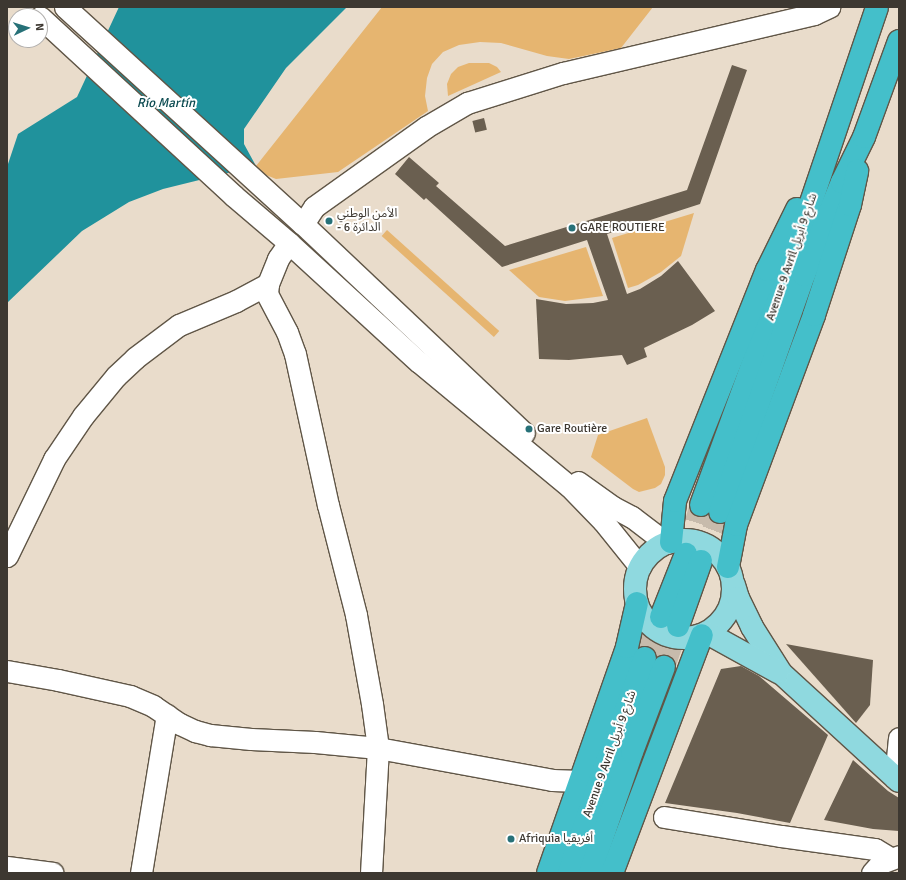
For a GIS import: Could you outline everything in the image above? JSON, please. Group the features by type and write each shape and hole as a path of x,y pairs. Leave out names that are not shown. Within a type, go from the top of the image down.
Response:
{"highway":[{"name":"Avenue 9 Avril شارع 9 أبريل","path":"877,7 795,248 710,508 842,182 864,138 899,41"},
{"path":"730,574 736,525 814,315 850,205 864,138"},
{"path":"670,622 681,550 675,501 753,305 782,238 830,146"},
{"path":"548,873 628,647 637,603"},
{"path":"612,873 705,634"},
{"name":"Avenue 9 Avril شارع 9 أبريل","path":"569,873 594,797 655,663 632,752 590,873"}],"main road":[{"path":"730,574 729,609 720,623 705,634 680,638 660,632 645,619 637,603 635,591 636,579 640,567 656,549 681,550 687,540 706,545 721,557 730,574 738,598 752,627 781,673"},
{"path":"705,634 781,673 897,779"}],"street":[{"path":"65,7 303,224 531,440 581,484 681,550"},
{"path":"303,224 314,207 426,127 467,103 563,73 814,14 829,7"},
{"path":"48,24 234,196 289,243 419,362 569,486 603,521 640,567"},
{"path":"289,243 278,259 268,284 267,294 287,332 298,366 328,505 356,615 376,724 378,748 371,873"},
{"path":"7,556 54,459 83,416 116,376 135,358 178,325 236,301 268,284"},
{"path":"7,671 58,680 130,696 148,703 195,731 210,734 251,740 315,742 378,748 552,780 581,781"},
{"path":"141,873 167,715"},
{"path":"897,779 899,738"},
{"path":"664,817 875,849 894,857"},
{"path":"872,873 881,863 894,857"},
{"path":"7,867 53,873"}],"shaded area":[{"path":"382,7 653,7 621,48 569,59 547,56 501,43 480,42 459,45 443,52 432,64 427,78 425,96 428,111 338,172 276,179 266,175 256,166"},
{"path":"469,63 489,63 497,67 501,72 448,96 447,84 451,74 458,67"},
{"path":"694,213 681,256 661,272 638,285 628,288 612,238"},
{"path":"387,230 499,331 494,337 382,236"},
{"path":"586,247 603,296 565,301 539,297 509,270"},
{"path":"647,418 665,467 665,475 661,484 655,488 639,492 591,457 598,435"}],"water":[{"name":"Río Martín","path":"119,7 347,7 286,68 244,129 244,144 256,166 163,189 129,202 82,231 7,303 7,167 18,134 77,97"}],"building":[{"path":"732,65 747,70 700,204 607,234 627,294 640,289 661,276 678,261 715,311 692,325 644,348 647,357 627,365 622,355 569,360 539,359 536,299 566,304 593,303 608,300 587,240 502,267 426,198 424,200 395,174 409,157 439,183 436,186 505,246 687,190"},
{"path":"484,118 487,130 475,133 472,121"},
{"path":"786,644 873,660 870,705 856,723"},
{"path":"741,666 759,676 828,735 790,823 737,813 665,803 721,669"},
{"path":"853,760 888,791 899,798 899,831 873,829 824,820"}],"tunnel":[{"path":"686,554 701,505"},
{"path":"701,561 720,512"},
{"path":"645,658 661,617"},
{"path":"664,667 678,626"}],"place":[{"name":"الأمن الوطني - الدائرة 6","path":"329,221"},
{"name":"GARE ROUTIERE","path":"572,228"},
{"name":"Gare Routière","path":"529,429"},
{"name":"Afriquia أفريقيا","path":"511,839"}]}
